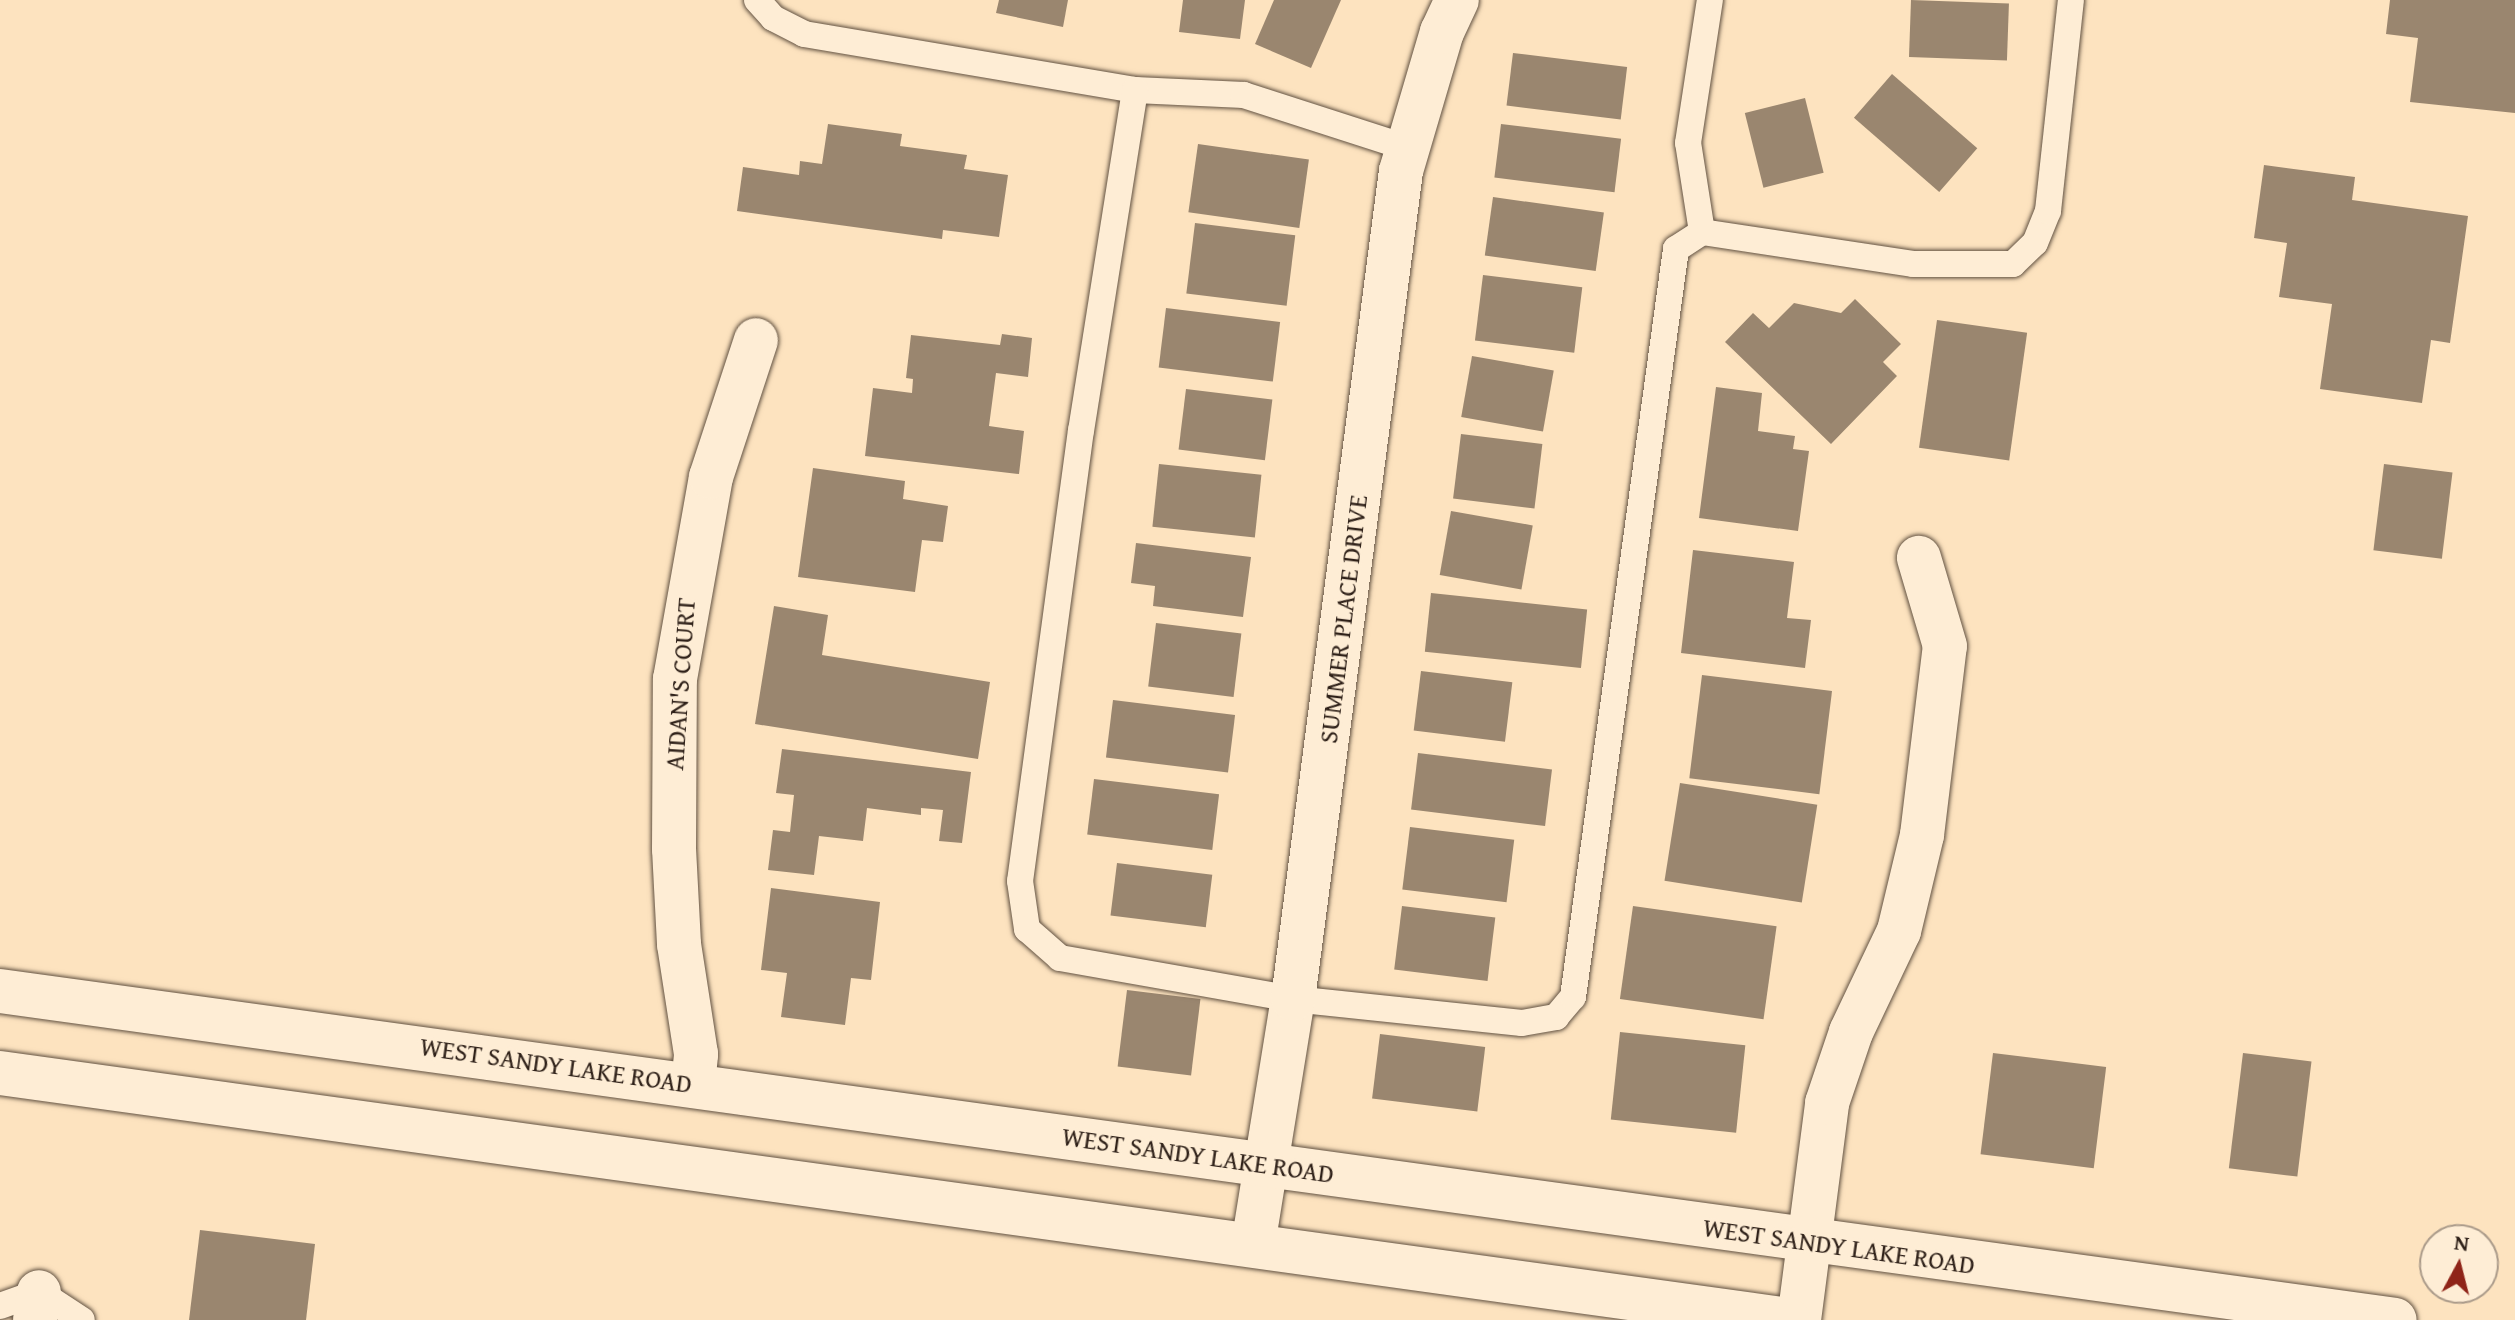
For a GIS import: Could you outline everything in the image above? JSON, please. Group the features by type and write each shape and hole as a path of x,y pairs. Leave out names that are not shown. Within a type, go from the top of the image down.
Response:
{"main road":[{"name":"SUMMER PLACE DRIVE","path":"1253,1245 1293,999 1401,171 1442,32 1457,0"},
{"name":"AIDAN'S COURT","path":"693,1084 696,1054 679,944 674,849 675,679 711,477 756,340"},
{"path":"1799,1320 1827,1103 1851,1032 1899,931 1922,835 1945,646 1919,558"},
{"name":"WEST SANDY LAKE ROAD","path":"0,991 693,1084 1809,1242 2395,1320"},
{"path":"0,1073 1789,1320"}],"lane":[{"path":"757,0 773,18 804,34 1135,90 1244,95 1408,148"},
{"path":"1702,232 1688,143 1710,0"},
{"path":"1135,90 1081,430 1020,881 1027,929 1060,958 1293,999 1522,1023 1556,1017 1573,997 1676,249 1702,232 1913,264 2013,264 2035,243 2048,211 2071,0"},
{"path":"25,1306 82,1320"}],"building":[{"path":"999,0 1068,0 1063,27 996,13"},
{"path":"1183,0 1245,0 1240,39 1179,32"},
{"path":"1274,0 1341,0 1311,68 1255,44"},
{"path":"1911,0 2009,3 2007,60 1909,57"},
{"path":"2390,0 2515,0 2515,113 2410,102 2418,38 2386,34"},
{"path":"1513,53 1627,67 1621,120 1507,106"},
{"path":"1892,74 1977,148 1939,192 1854,118"},
{"path":"1805,98 1824,173 1763,188 1745,113"},
{"path":"828,124 902,134 900,146 967,155 964,169 1008,175 999,237 943,230 942,239 737,211 743,167 799,175 800,161 822,164"},
{"path":"1501,124 1621,139 1615,192 1494,178"},
{"path":"1198,144 1309,160 1299,228 1188,212"},
{"path":"2264,165 2355,177 2352,200 2468,216 2450,343 2431,340 2422,403 2320,389 2332,304 2279,297 2287,243 2254,238"},
{"path":"1493,197 1604,213 1596,271 1485,255"},
{"path":"1195,223 1295,235 1287,306 1186,293"},
{"path":"1483,275 1582,287 1574,353 1475,341"},
{"path":"1855,299 1901,344 1883,362 1897,376 1831,444 1725,342 1753,313 1769,328 1794,303 1841,313"},
{"path":"1166,308 1280,322 1273,382 1159,368"},
{"path":"1937,320 2027,333 2009,460 1919,448"},
{"path":"1002,334 1032,338 1028,377 996,373 989,426 1024,431 1019,474 865,456 873,388 912,393 913,379 906,378 911,335 1000,345"},
{"path":"1472,356 1554,370 1543,431 1461,417"},
{"path":"1716,387 1762,393 1758,431 1795,436 1793,449 1809,451 1798,531 1699,518"},
{"path":"1186,389 1272,400 1265,460 1179,450"},
{"path":"1461,434 1542,444 1534,509 1453,499"},
{"path":"1159,464 1261,475 1255,537 1152,527"},
{"path":"2384,464 2452,472 2442,559 2373,550"},
{"path":"813,468 905,481 903,499 948,506 943,542 922,540 915,592 798,577"},
{"path":"1451,511 1533,525 1521,589 1440,575"},
{"path":"1136,543 1251,557 1243,617 1153,606 1155,586 1131,583"},
{"path":"1693,550 1794,562 1787,618 1811,620 1805,668 1681,653"},
{"path":"1431,593 1587,609 1581,668 1425,652"},
{"path":"774,606 828,615 822,655 990,682 978,759 755,724"},
{"path":"1156,623 1241,633 1234,697 1148,687"},
{"path":"1421,671 1512,682 1505,742 1414,731"},
{"path":"1702,675 1832,691 1819,794 1689,778"},
{"path":"1113,700 1235,715 1228,773 1106,758"},
{"path":"782,749 971,772 962,843 939,841 943,810 921,808 921,815 867,808 863,841 819,836 814,875 768,870 773,830 790,832 794,795 776,793"},
{"path":"1418,753 1552,769 1545,826 1411,810"},
{"path":"1094,779 1219,794 1212,850 1087,835"},
{"path":"1680,783 1817,805 1802,903 1665,881"},
{"path":"1410,827 1514,840 1507,902 1402,890"},
{"path":"1117,863 1212,875 1206,927 1111,916"},
{"path":"771,888 880,902 871,980 851,978 845,1025 781,1017 787,973 761,970"},
{"path":"1402,906 1495,917 1487,981 1394,970"},
{"path":"1633,906 1777,926 1764,1019 1620,999"},
{"path":"1127,990 1200,999 1191,1075 1118,1066"},
{"path":"1620,1032 1745,1045 1736,1133 1611,1120"},
{"path":"1380,1034 1485,1047 1477,1111 1372,1099"},
{"path":"1993,1053 2106,1067 2094,1168 1981,1154"},
{"path":"2243,1053 2311,1061 2297,1177 2229,1168"},
{"path":"200,1230 315,1244 306,1320 189,1320"}]}
